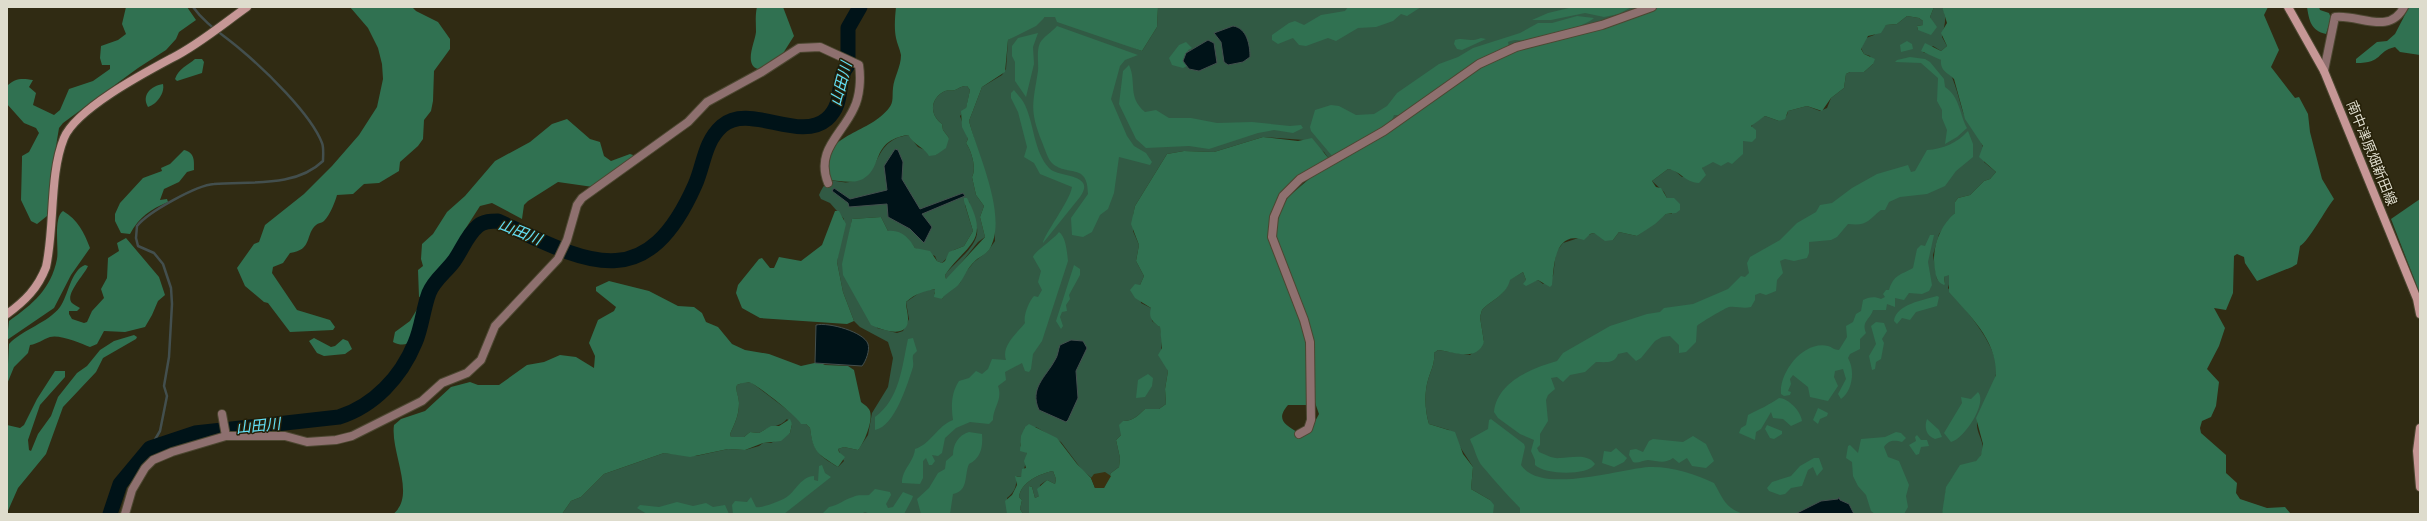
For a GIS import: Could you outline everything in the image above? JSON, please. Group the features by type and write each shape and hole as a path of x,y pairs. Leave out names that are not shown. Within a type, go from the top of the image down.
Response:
{"main road":[{"name":"南中津原畑新田線","path":"2288,7 2324,71 2417,299 2420,314"},
{"path":"7,314 27,299 38,283 46,267 60,154 68,130 85,114 126,83 173,58 246,8"},
{"path":"2420,428 2418,451 2420,487"}],"street":[{"path":"1299,434 1308,429 1311,420 1310,342 1304,320 1272,237 1274,217 1283,196 1300,179 1384,131 1479,64 1516,47 1602,25 1652,7"},
{"path":"2324,71 2335,17 2346,16 2379,24 2391,21 2404,7"},
{"path":"125,514 132,490 145,468 153,460 226,434 285,436 307,442 336,440 362,432 391,415 415,405 442,383 467,373 481,360 495,326 558,258 567,240 575,210 582,198 688,122 707,102 743,83 799,48 814,46 859,65 860,77 854,109 825,156 824,171 828,183"},
{"path":"222,414 226,434"}],"green space":[{"path":"126,7 187,7 196,20 179,32 176,39 166,50 138,68 63,123 59,128 47,216 37,224 31,221 21,200 22,156 29,152 39,133 36,128 24,123 7,104 7,86 13,81 19,79 33,80 29,87 36,93 33,105 54,115 60,110 69,89 93,81 110,69 110,65 102,65 100,58 101,46 118,40 126,34 122,24"},
{"path":"350,7 412,7 416,11 438,22 450,39 450,49 434,71 433,101 431,111 424,120 423,139 418,146 400,162 399,171 379,183 364,184 353,194 337,195 334,205 328,215 324,221 317,224 313,229 308,241 302,249 290,253 283,263 273,267 272,273 297,310 330,320 335,327 333,330 290,332 268,303 264,302 245,286 237,268 254,244 259,242 265,225 304,194 332,166 359,135 377,107 383,79 382,64 378,48 368,28"},
{"path":"757,7 783,7 794,36 780,58 761,70 755,68 751,60 756,32"},
{"path":"896,7 1158,7 1157,27 1142,51 1057,22 1055,17 1045,17 1036,26 1008,40 1005,72 982,87 969,121 985,168 994,204 996,221 994,237 989,250 972,264 960,283 942,299 934,297 935,289 916,295 906,302 908,316 907,325 904,329 894,332 871,325 843,275 842,264 852,219 881,217 888,231 901,233 908,238 915,248 930,251 937,261 942,263 945,261 949,252 964,246 973,231 964,201 964,198 967,198 977,224 976,233 968,248 945,275 946,279 985,237 980,217 984,206 976,195 972,177 974,169 973,159 966,143 968,139 962,127 961,111 966,108 970,90 967,86 945,91 936,98 934,102 933,111 935,116 942,124 943,130 949,138 946,148 936,155 929,156 908,135 896,138 888,143 879,155 874,168 863,179 851,182 829,180 826,165 829,153 836,144 880,117 892,103 894,84 901,55 895,34"},
{"path":"1158,7 1646,7 1478,62 1444,83 1404,115 1329,159 1324,152 1304,140 1263,137 1214,152 1184,151 1167,154 1135,206 1133,216 1133,231 1139,245 1136,261 1144,276 1140,285 1141,303 1151,308 1152,321 1160,327 1162,341 1161,351 1168,371 1165,389 1166,404 1159,409 1145,409 1133,419 1123,421 1121,435 1116,440 1120,458 1119,467 1111,473 1104,488 1082,470 1061,442 1036,427 1025,427 1020,446 1027,453 1025,465 1021,477 1016,476 1015,488 1007,498 1007,514 562,514 571,501 581,497 604,474 664,453 696,456 728,449 745,450 759,446 763,443 771,443 790,433 792,424 787,419 781,424 759,433 750,432 744,437 731,437 730,434 739,407 736,390 737,385 744,382 752,383 806,424 810,428 815,448 831,463 838,467 844,461 838,449 844,447 858,450 868,435 872,413 888,387 893,358 888,342 860,327 854,321 843,292 837,262 844,219 830,203 821,199 819,195 823,187 830,181 848,182 863,177 875,165 888,144 896,138 908,135 918,147 936,155 949,138 933,111 936,98 945,91 962,87 967,86 970,90 966,109 960,116 968,139 966,143 973,159 974,169 972,177 976,195 984,206 980,217 985,237 978,242 949,278 946,279 945,275 971,247 977,235 977,228 969,201 965,205 973,231 964,246 954,250 942,263 937,261 935,256 915,248 904,236 888,231 881,217 852,219 849,236 877,328 897,333 903,331 909,319 906,302 922,291 936,289 934,294 942,299 947,292 960,283 964,274 974,262 988,251 995,241 993,207 969,121 982,87 1002,75 1006,69 1008,40 1045,17 1052,15 1142,51 1157,27"},
{"path":"1348,7 1421,7 1407,16 1401,14 1393,21 1376,27 1358,28 1336,41 1328,38 1306,46 1299,45 1293,38 1278,44 1272,40 1272,35 1289,23 1295,21 1304,25 1321,15 1345,11"},
{"path":"1573,7 1631,7 1619,14 1604,17 1585,13 1551,20 1532,20 1548,13"},
{"path":"1657,7 1934,7 1930,17 1937,27 1931,35 1918,30 1917,26 1923,25 1923,21 1919,18 1907,16 1897,24 1886,25 1881,33 1868,36 1861,49 1864,54 1875,59 1873,64 1864,72 1850,72 1846,74 1844,88 1831,98 1822,111 1807,106 1788,111 1785,119 1779,121 1765,116 1751,126 1756,130 1756,138 1752,142 1743,141 1743,154 1732,164 1728,162 1721,166 1713,162 1702,168 1706,175 1699,183 1690,181 1668,169 1652,181 1656,187 1661,188 1667,198 1674,198 1680,204 1680,210 1676,213 1666,214 1655,224 1637,236 1619,232 1613,240 1605,241 1594,233 1590,234 1584,240 1574,238 1567,240 1561,245 1555,260 1552,285 1550,287 1538,280 1526,286 1523,284 1526,280 1523,272 1510,280 1502,294 1482,310 1480,317 1484,342 1481,348 1471,354 1458,354 1438,350 1434,353 1433,364 1426,391 1426,408 1429,424 1455,432 1463,454 1473,467 1471,489 1490,500 1494,505 1493,514 1029,514 1029,486 1032,487 1035,498 1039,496 1037,489 1047,480 1055,484 1056,479 1053,471 1042,474 1023,487 1019,497 1022,500 1020,509 1023,514 1007,514 1005,501 1012,495 1017,485 1015,476 1021,477 1022,469 1026,468 1024,461 1027,453 1020,451 1021,436 1025,427 1029,424 1057,438 1077,464 1091,478 1095,488 1104,488 1111,473 1119,467 1120,458 1116,440 1121,435 1119,425 1123,421 1136,417 1145,409 1159,409 1166,404 1165,389 1168,371 1158,355 1162,348 1160,327 1151,317 1151,308 1135,298 1130,290 1135,284 1140,285 1144,276 1136,261 1139,245 1131,224 1135,206 1167,154 1184,151 1214,152 1263,137 1298,141 1312,138 1329,159 1300,176 1282,193 1273,210 1270,228 1273,247 1279,266 1303,324 1306,334 1308,354 1308,405 1288,405 1284,410 1282,418 1289,427 1297,432 1298,436 1304,435 1311,429 1319,414 1313,397 1312,340 1306,319 1275,239 1275,220 1288,197 1316,173 1386,133 1450,86 1494,58 1517,49 1603,28"},
{"path":"1934,7 1942,7 1944,11 1945,22 1942,37 1947,46 1941,51 1933,46 1923,53 1932,54 1940,59 1946,66 1955,84 1963,112 1983,147 1984,162 1996,172 1990,179 1984,181 1970,195 1958,198 1955,202 1955,213 1939,234 1933,255 1937,279 1945,284 1944,277 1949,274 1950,281 1948,288 1980,328 1993,352 1996,363 1995,380 1980,412 1977,423 1983,451 1976,462 1960,471 1953,477 1947,487 1942,514 1493,514 1490,500 1471,489 1473,467 1449,430 1429,424 1426,408 1426,391 1433,364 1434,353 1438,350 1470,355 1484,342 1480,317 1482,310 1502,294 1509,280 1523,272 1526,280 1532,282 1538,280 1543,284 1553,276 1556,252 1563,243 1594,233 1613,240 1619,232 1637,236 1666,214 1672,214 1672,198 1667,198 1664,192 1652,181 1668,169 1674,170 1682,177 1703,172 1702,168 1706,164 1743,150 1743,141 1747,140 1753,123 1765,116 1779,121 1787,115 1788,111 1807,106 1820,111 1827,108 1831,98 1844,88 1846,74 1850,72 1864,72 1873,64 1870,56 1864,54 1861,48 1866,38 1874,35 1886,25 1897,24 1907,16 1919,18 1923,21 1923,25 1917,26 1918,30 1932,21 1930,17"},
{"path":"1942,7 2268,7 2264,15 2279,50 2271,67 2295,98 2299,97 2308,114 2310,132 2322,179 2334,199 2308,238 2300,246 2297,264 2292,267 2257,281 2245,263 2244,257 2237,254 2234,256 2233,293 2226,310 2214,308 2225,328 2219,346 2207,369 2219,382 2216,406 2211,417 2202,421 2200,428 2201,433 2226,455 2226,473 2237,483 2236,493 2240,499 2267,508 2285,507 2291,514 1942,514 1946,487 1960,465 1976,461 1981,455 1983,444 1976,418 1996,375 1992,350 1987,339 1973,319 1949,292 1949,275 1944,277 1944,285 1937,279 1934,262 1935,246 1945,225 1955,213 1955,202 1958,198 1970,195 1984,181 1990,179 1996,172 1979,157 1983,146 1965,119 1954,79 1944,71 1941,60 1921,51 1925,43 1941,51 1947,46 1941,33 1947,23"},
{"path":"2307,7 2319,7 2320,10 2329,13 2331,18 2326,34 2321,33 2314,28 2310,20"},
{"path":"2409,7 2420,7 2420,55 2400,52 2395,47 2389,49 2371,61 2356,63 2356,59 2377,42 2387,41 2395,34"},
{"path":"1577,16 1594,18 1590,21 1542,40 1529,42 1516,40 1508,42 1509,47 1458,73 1404,115 1394,115 1390,125 1333,157 1311,131 1310,127 1315,110 1331,105 1339,106 1356,115 1374,114 1387,106 1397,93 1439,64 1458,57 1473,48 1520,33 1538,23 1552,23"},
{"path":"1057,26 1138,55 1125,60 1120,66 1111,99 1127,136 1134,146 1146,153 1152,162 1150,165 1119,157 1114,193 1108,209 1100,215 1092,232 1083,237 1072,235 1071,218 1088,194 1087,184 1084,177 1080,174 1057,167 1051,162 1035,122 1033,106 1038,71 1039,46 1043,39"},
{"path":"1038,33 1033,47 1034,64 1026,97 1015,81 1015,62 1012,56 1012,46 1018,38"},
{"path":"1481,38 1486,39 1462,50 1457,49 1454,44 1455,40 1473,40"},
{"path":"1907,41 1912,44 1913,49 1901,52 1900,45"},
{"path":"1186,42 1192,48 1188,50 1185,64 1187,66 1183,68 1172,65 1169,58 1179,45"},
{"path":"1910,57 1925,59 1930,62 1944,79 1945,87 1954,96 1959,106 1967,128 1957,137 1945,144 1947,130 1942,118 1942,110 1937,101 1938,78 1921,63 1895,62 1897,60"},
{"path":"195,59 202,59 204,62 202,73 177,81 175,79 179,72"},
{"path":"1129,65 1136,101 1145,112 1156,110 1169,118 1191,118 1217,123 1252,122 1290,126 1301,125 1303,128 1293,133 1274,130 1258,133 1209,149 1189,146 1146,148 1136,139 1119,104 1123,71"},
{"path":"163,84 163,91 160,98 148,107 146,99 148,92 151,89"},
{"path":"1014,90 1025,105 1040,154 1049,168 1074,177 1084,184 1084,189 1080,197 1043,243 1047,233 1067,201 1072,187 1040,174 1034,163 1024,157 1027,147 1018,112 1011,98 1011,93"},
{"path":"567,119 590,139 600,142 604,156 611,161 630,154 633,155 630,162 593,187 558,182 524,205 522,219 492,203 480,206 464,231 451,265 432,284 424,296 419,297 418,270 423,266 421,259 422,244 433,234 447,212 465,196 495,161 530,142 552,124"},
{"path":"1968,131 1973,144 1973,157 1956,171 1945,186 1927,194 1900,197 1889,202 1885,210 1881,210 1867,222 1860,224 1848,224 1837,237 1831,240 1809,242 1809,253 1807,258 1794,261 1785,259 1780,261 1783,273 1777,280 1776,291 1766,295 1760,293 1755,295 1755,300 1751,307 1729,307 1702,322 1697,326 1696,342 1686,352 1679,353 1679,345 1670,336 1662,337 1655,341 1641,358 1636,361 1627,352 1618,354 1612,361 1596,362 1585,372 1570,375 1563,382 1557,377 1551,378 1555,389 1548,395 1546,400 1548,421 1540,434 1540,445 1537,448 1539,452 1555,458 1588,458 1595,464 1591,468 1584,471 1566,473 1548,471 1540,468 1535,465 1535,460 1531,451 1534,440 1520,434 1498,418 1494,412 1497,401 1502,392 1517,378 1527,372 1557,361 1563,353 1610,326 1647,314 1660,312 1664,308 1693,304 1728,289 1741,276 1745,277 1749,273 1747,263 1750,257 1780,240 1797,223 1816,212 1820,205 1832,203 1852,188 1877,174 1908,165 1911,172 1915,171 1927,150 1949,145"},
{"path":"184,150 188,151 192,155 194,160 194,170 187,172 179,182 164,189 160,200 167,199 168,202 141,218 130,234 121,233 115,221 115,214 120,203 143,178 162,171 161,168 170,164"},
{"path":"2420,199 2420,294 2391,219"},
{"path":"63,211 77,222 90,248 71,275 54,308 7,340 9,321 40,295 46,287 54,270 57,259 57,226 60,214"},
{"path":"835,211 839,211 846,224 837,262 843,292 854,321 847,324 760,318 742,308 736,293 738,285 759,259 762,258 770,268 774,268 779,257 801,261 822,245"},
{"path":"1059,232 1065,241 1068,261 1042,341 1033,354 1031,369 1029,372 1025,371 1022,363 1005,372 1006,380 998,386 999,399 994,411 993,420 989,424 970,422 956,428 945,438 942,453 938,456 932,455 935,461 932,465 929,465 926,458 923,461 923,478 920,484 902,483 904,474 913,458 915,449 921,447 943,426 953,420 952,400 954,390 959,381 969,378 976,371 982,374 988,369 992,359 1006,360 1005,355 1008,345 1014,335 1025,323 1028,305 1034,296 1038,297 1042,290 1038,282 1041,271 1033,257"},
{"path":"1930,235 1934,235 1928,262 1932,285 1929,291 1922,294 1909,293 1904,300 1895,298 1895,307 1887,304 1886,310 1873,310 1865,323 1866,333 1860,339 1860,349 1850,354 1848,358 1852,368 1852,380 1845,395 1841,399 1838,394 1846,379 1843,369 1835,371 1834,377 1838,386 1828,401 1810,397 1808,387 1793,375 1790,379 1791,384 1788,391 1791,392 1790,395 1784,396 1781,394 1781,385 1784,376 1795,360 1810,348 1819,345 1828,346 1839,350 1847,337 1846,326 1853,322 1856,314 1861,311 1863,300 1872,297 1881,299 1885,297 1883,294 1886,290 1889,290 1893,281 1901,274 1913,268 1917,249 1921,245 1925,246"},
{"path":"126,238 159,277 165,295 158,301 145,327 125,332 104,331 97,344 90,347 70,339 54,336 30,345 28,353 14,367 7,384 9,344 21,334 55,313 63,302 76,272 85,265 88,266 76,284 70,299 72,303 80,308 77,311 69,311 69,314 72,319 84,323 87,322 92,311 104,298 101,289 107,278 108,258 119,251 117,243"},
{"path":"1074,265 1080,269 1080,275 1069,295 1070,299 1066,305 1067,311 1062,312 1060,317 1063,326 1061,329 1056,321"},
{"path":"609,281 649,291 678,306 694,307 702,313 706,322 718,327 732,344 745,350 769,354 801,366 819,362 825,365 848,366 854,370 861,402 867,407 871,417 866,436 858,450 844,447 838,449 839,452 845,457 838,467 822,456 815,448 811,437 810,428 806,424 801,424 787,410 758,387 751,383 745,383 737,385 736,389 739,407 730,434 731,437 744,437 750,432 759,433 771,426 779,426 790,419 792,424 790,433 781,441 763,443 745,450 728,449 690,457 664,453 604,474 581,497 571,501 562,514 393,514 400,506 403,496 403,485 394,436 394,425 401,419 425,411 451,387 470,382 478,385 499,385 527,365 544,362 560,355 576,357 594,368 595,356 589,343 598,320 614,311 616,307 596,291 596,287"},
{"path":"1937,296 1939,297 1937,306 1916,312 1910,320 1902,318 1897,324 1894,321 1896,315 1905,307 1918,301"},
{"path":"419,306 423,306 416,334 412,340 407,344 401,345 393,342 395,332 410,321"},
{"path":"1876,322 1884,323 1887,331 1882,339 1884,343 1881,359 1876,362 1875,369 1872,370 1869,356 1876,344 1871,326"},
{"path":"134,335 137,337 136,339 103,358 96,372 63,407 46,454 18,488 7,513 7,425 20,428 24,425 37,399 55,371 65,371 65,377 40,405 28,440 29,450 31,451 38,434 51,416 58,397 77,373 87,366 100,350 114,341"},
{"path":"314,338 331,347 335,346 343,339 348,341 352,349 345,354 324,356 317,353 309,341"},
{"path":"913,338 917,351 913,355 913,367 904,394 889,421 882,427 875,430 875,417 883,410 895,392 902,371 908,339"},
{"path":"1148,374 1153,378 1152,386 1145,397 1136,398 1138,380"},
{"path":"1978,392 1980,404 1973,420 1962,434 1951,442 1944,433 1962,403 1961,397 1971,399"},
{"path":"1779,398 1786,400 1797,409 1802,421 1791,426 1783,419 1773,418 1771,412 1761,429 1756,432 1755,440 1739,433 1741,428 1746,425 1748,415"},
{"path":"1818,408 1828,413 1827,416 1820,419 1818,424 1813,420"},
{"path":"1491,419 1524,444 1525,447 1521,465 1531,474 1545,478 1562,479 1581,478 1649,467 1674,469 1714,483 1726,503 1733,509 1744,514 1520,514 1520,508 1481,464 1470,439 1488,429 1489,420"},
{"path":"1927,419 1939,430 1942,437 1935,439 1930,436 1926,431"},
{"path":"1767,425 1782,431 1782,434 1774,439 1770,438 1765,429"},
{"path":"969,432 982,434 981,448 976,459 969,464 962,490 953,494 950,514 921,514 917,499 929,488 938,473 945,469 946,461 953,455 955,444 959,438 965,433"},
{"path":"1896,432 1901,433 1906,438 1902,442 1890,442 1884,447 1888,457 1899,461 1909,485 1906,496 1908,507 1904,514 1875,514 1871,511 1866,495 1858,486 1853,476 1852,462 1846,458 1848,446 1850,445 1858,453 1861,439 1885,437"},
{"path":"1917,435 1921,440 1927,440 1929,446 1921,447 1919,454 1916,455 1909,445 1916,441 1915,437"},
{"path":"1693,436 1706,444 1714,461 1706,468 1692,466 1687,458 1679,463 1673,458 1664,462 1648,460 1633,462 1629,455 1630,450 1636,449 1643,452 1649,441 1653,439 1683,442"},
{"path":"1616,448 1627,458 1624,462 1614,467 1602,463 1604,451 1611,452"},
{"path":"1814,458 1819,458 1823,469 1817,476 1813,467 1808,470 1802,486 1791,488 1785,494 1780,495 1769,491 1767,488 1772,482 1791,476 1800,466"},
{"path":"822,465 825,473 831,477 784,514 733,514 732,505 735,501 747,502 751,497 756,507 762,507 786,498 802,481 810,477 814,476 814,480 818,481 819,466"},
{"path":"1053,471 1056,479 1055,484 1047,480 1040,485 1039,496 1035,498 1032,487 1029,486 1030,512 1029,514 1023,514 1020,509 1022,500 1019,497 1023,487 1042,474"},
{"path":"875,489 890,492 891,495 886,504 888,508 893,507 903,492 913,496 904,514 870,514 865,512 861,514 817,514 823,513 829,507 850,498 869,495"},
{"path":"677,502 693,506 706,503 713,507 725,505 729,514 647,514 637,508 640,505 659,507"}],"sand":[{"path":"1105,472 1111,476 1104,488 1095,488 1091,478 1094,474"}],"shaded area":[{"path":"1233,26 1238,27 1245,34 1248,42 1250,57 1243,62 1228,65 1224,62 1221,42 1214,33"},
{"path":"1208,40 1214,43 1217,63 1199,71 1189,69 1183,61 1186,53"},
{"path":"895,149 898,150 903,162 902,179 920,209 963,193 965,196 922,214 932,227 924,243 910,229 888,217 887,204 849,207 848,203 832,191 834,188 850,199 887,190 884,166"},
{"path":"822,324 845,329 853,332 865,340 868,344 868,352 862,366 815,363 816,325"},
{"path":"1071,340 1083,341 1087,348 1076,371 1078,398 1066,422 1039,410 1036,402 1036,395 1040,383 1056,358 1060,345"},
{"path":"1839,497 1840,500 1849,504 1854,514 1795,514 1821,501 1838,499"}],"waterway":[{"path":"150,448 160,431 167,396 164,386 169,357 172,304 171,288 163,264 154,253 138,246 136,238 137,226 151,214 173,200 196,189 214,184 272,182 286,179 299,176 312,170 323,161 322,143 316,131 298,106 261,68 240,49 209,25 193,7"},
{"name":"山田川","path":"110,514 120,484 150,448 195,433 339,417 364,406 375,398 394,378 409,355 417,337 431,288 454,261 474,230 483,223 498,221 559,249 586,257 611,261 634,257 656,244 676,221 695,185 711,139 722,126 733,120 746,118 803,127 816,125 827,119 833,112 839,98 842,77 848,65 848,28 860,7"}]}
